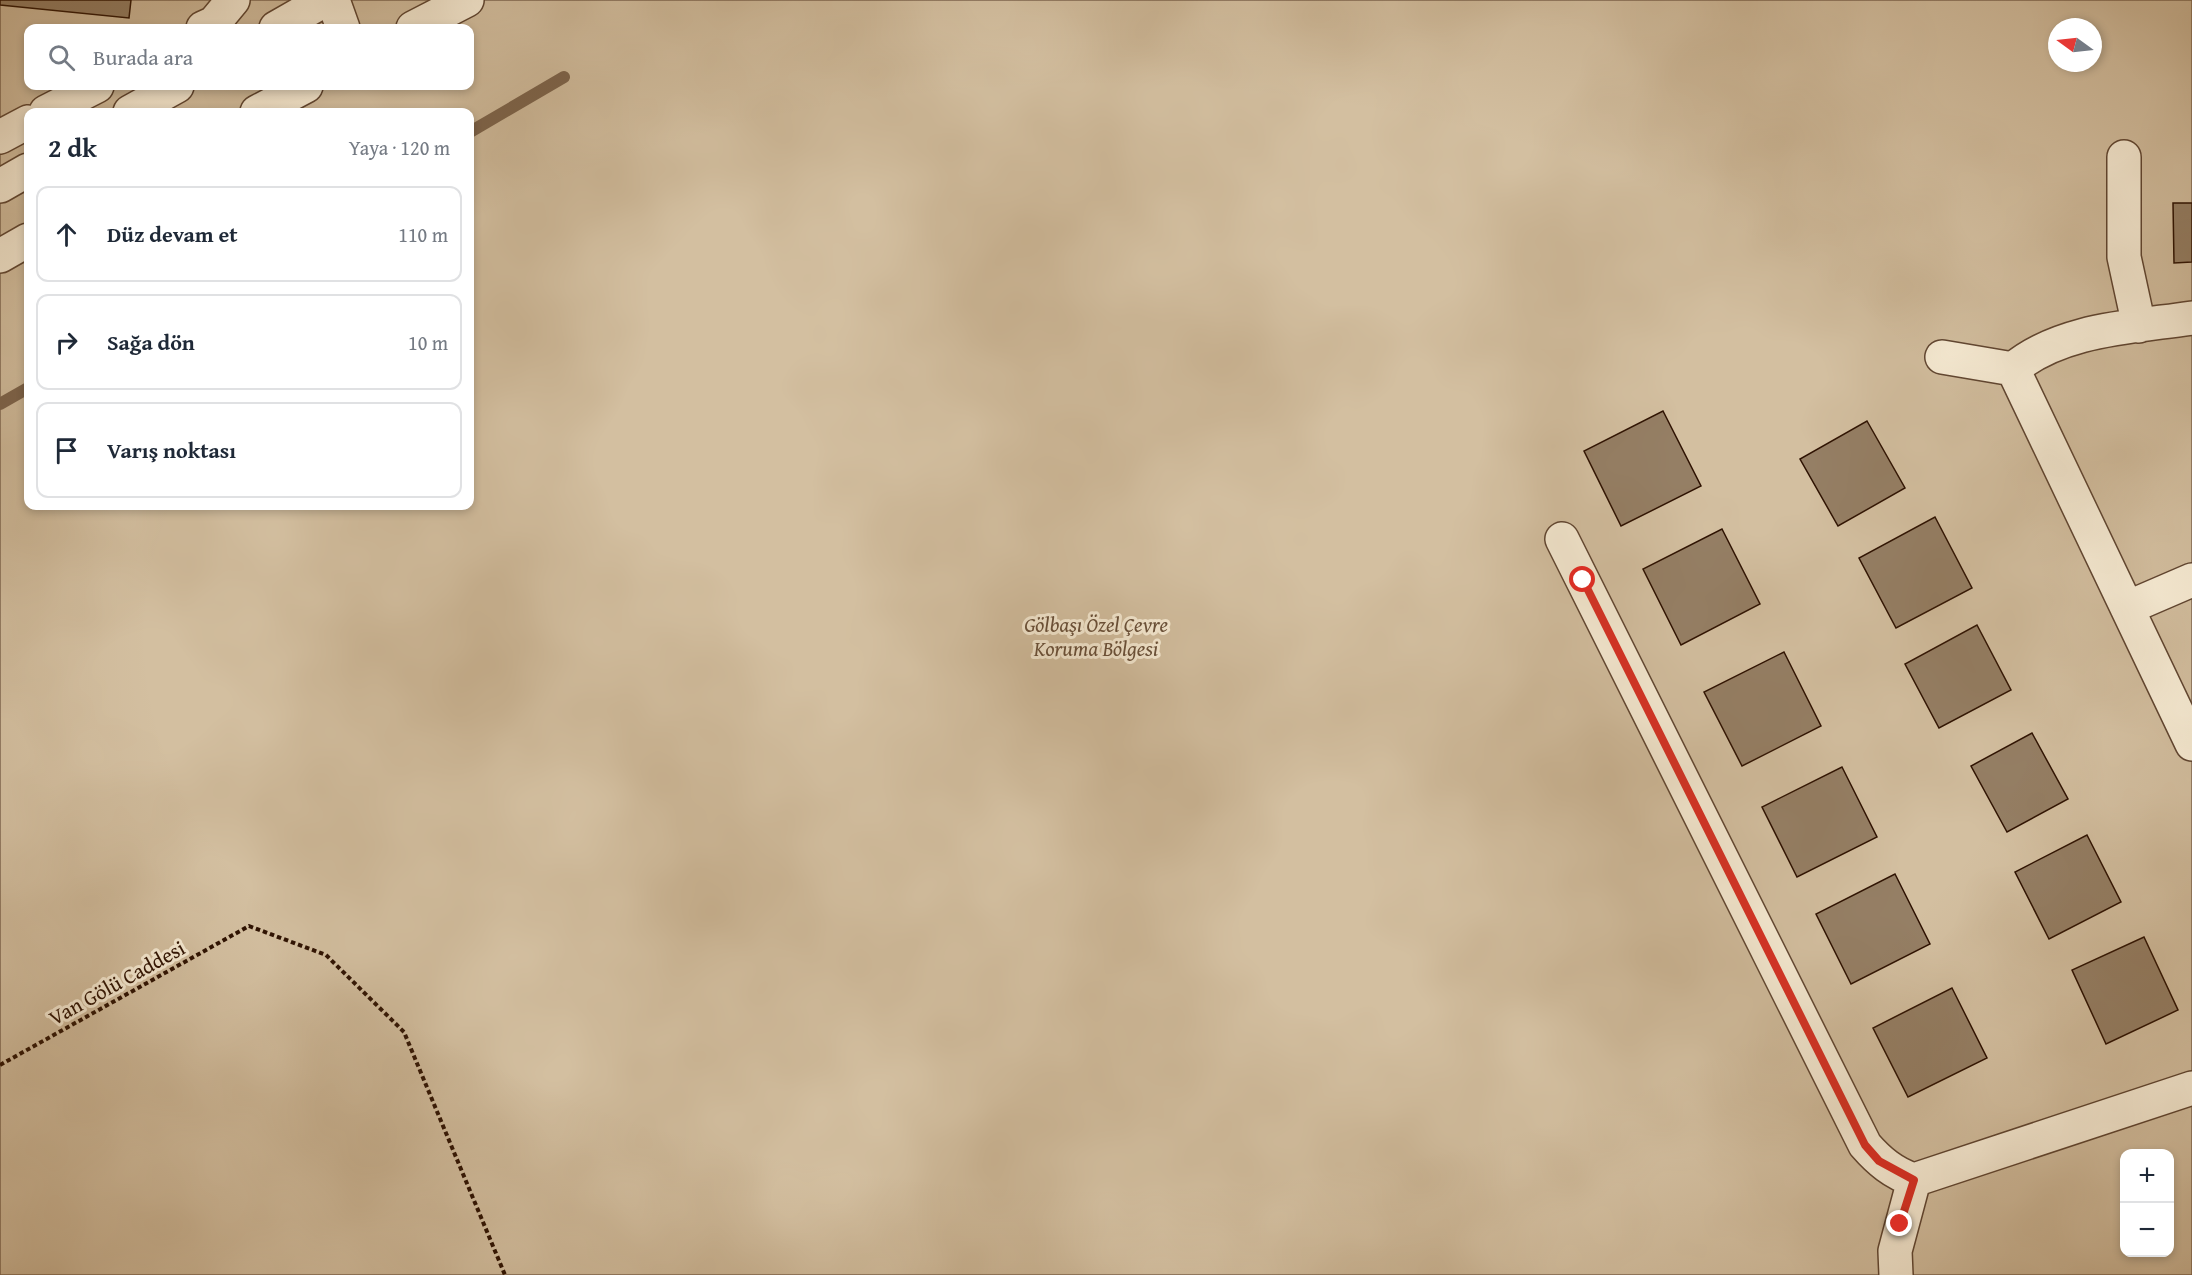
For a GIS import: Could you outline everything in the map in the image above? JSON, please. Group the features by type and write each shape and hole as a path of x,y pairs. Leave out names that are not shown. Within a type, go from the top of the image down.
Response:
{"street":[{"path":"212,24 232,0"},
{"path":"283,24 325,0"},
{"path":"333,0 342,24"},
{"path":"421,24 467,0"},
{"path":"54,108 89,90"},
{"path":"137,108 170,90"},
{"path":"265,108 298,90"},
{"path":"0,137 24,124"},
{"path":"2124,157 2124,257 2139,326"},
{"path":"0,186 24,172"},
{"path":"0,256 24,242"},
{"path":"1942,357 2013,369 2031,354 2064,341 2192,318"},
{"path":"2013,369 2192,744"},
{"path":"1562,539 1865,1145 1879,1161 1914,1180 2192,1088"},
{"path":"2127,608 2192,580"},
{"path":"1896,1275 1895,1251 1914,1180"}],"path":[{"name":"Van Gölü Caddesi","path":"0,1065 249,926 326,955 404,1032 505,1275"}],"green space":[{"name":"Gölbaşı Özel Çevre Koruma Bölgesi","path":"0,0 2192,0 2192,1275 0,1275"}],"building":[{"path":"0,0 131,0 129,18 0,5"},
{"path":"2173,203 2192,203 2192,262 2174,263"},
{"path":"1663,411 1701,486 1621,526 1584,451"},
{"path":"1867,421 1905,488 1838,526 1800,459"},
{"path":"1935,517 1972,588 1896,628 1859,558"},
{"path":"1722,529 1760,604 1681,645 1643,569"},
{"path":"1977,625 2011,690 1939,728 1905,664"},
{"path":"1784,652 1821,726 1742,766 1704,692"},
{"path":"2032,733 2068,799 2007,832 1971,766"},
{"path":"1842,767 1877,837 1797,877 1762,807"},
{"path":"2087,835 2121,902 2049,939 2015,872"},
{"path":"1895,874 1930,944 1851,984 1816,914"},
{"path":"2144,937 2178,1010 2106,1044 2072,970"},
{"path":"1952,988 1987,1058 1908,1097 1873,1028"}],"waterway":[{"path":"474,130 564,77"},
{"path":"0,404 24,390"}],"route":[{"path":"1583,580 1865,1145 1879,1161 1914,1180 1900,1224"}]}
